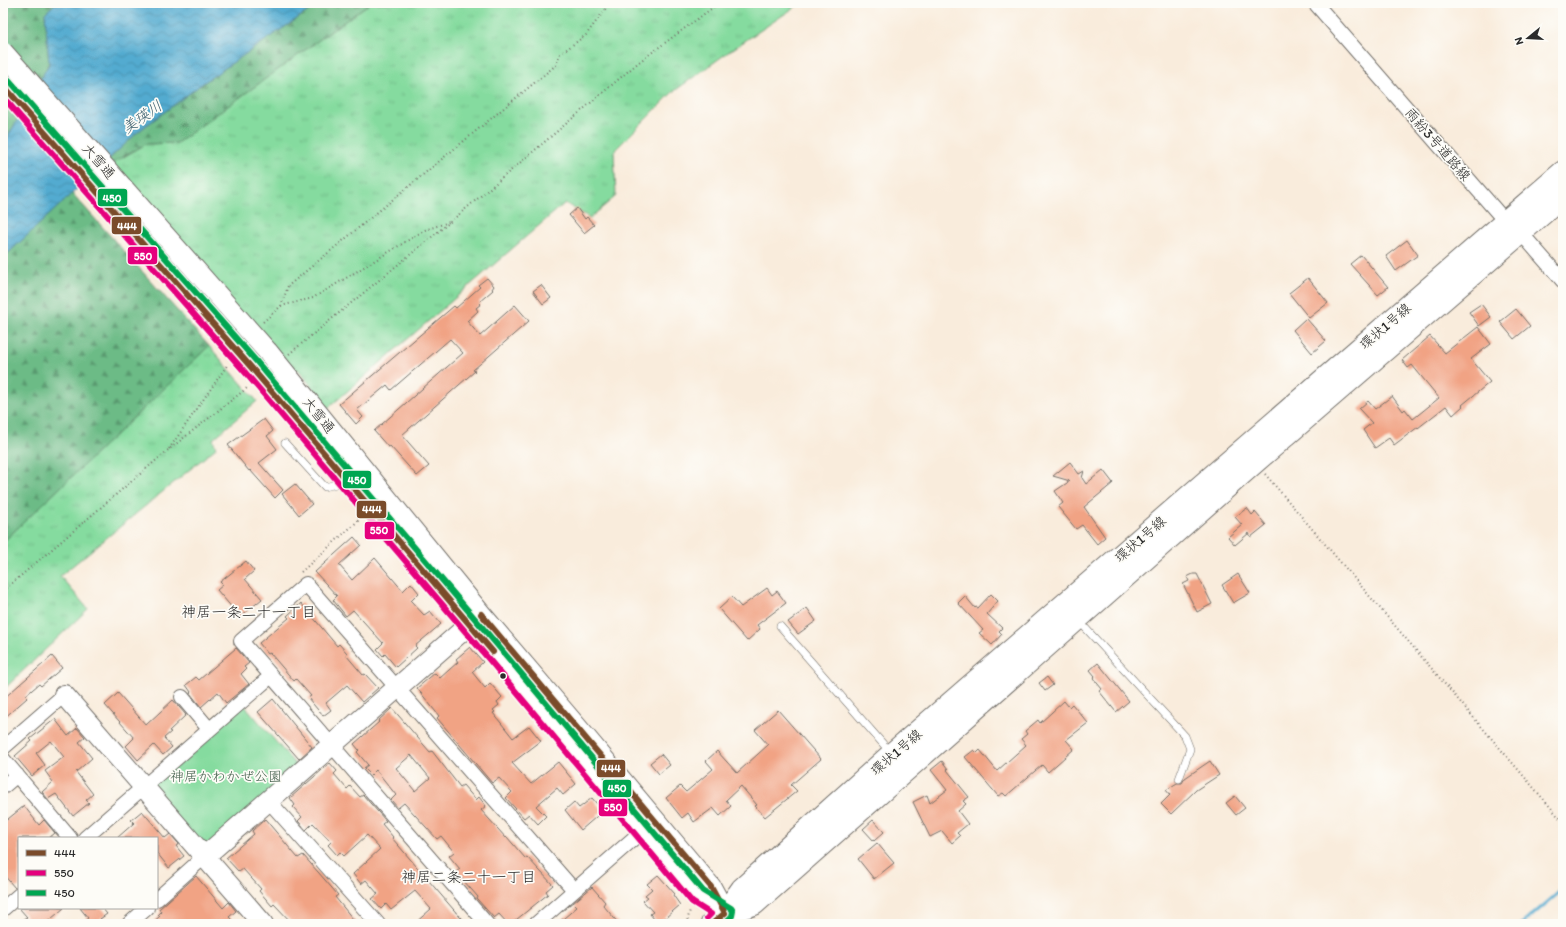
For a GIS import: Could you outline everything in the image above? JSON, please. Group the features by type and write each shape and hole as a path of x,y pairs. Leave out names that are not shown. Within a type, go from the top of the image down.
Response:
{"main road":[{"name":"環状1号線","path":"724,920 754,904 1255,462 1513,227 1563,172"},
{"name":"環状1号線","path":"724,920 742,889 892,754 1513,227 1563,196"}],"street":[{"name":"雨紛3号道路線","path":"1315,3 1513,227 1563,281"},
{"name":"大雪通","path":"3,52 272,358 474,619"},
{"name":"大雪通","path":"3,85 255,372 344,476 474,619 649,825 711,887 724,920"},
{"path":"487,924 241,641 306,584 574,890"},
{"path":"158,898 474,619"},
{"path":"86,837 271,676"},
{"path":"3,748 64,695 262,924"},
{"path":"182,697 209,729"},
{"path":"3,759 69,837"},
{"path":"3,787 17,775"},
{"path":"268,800 378,924"},
{"path":"536,924 649,825"},
{"path":"3,909 18,896"}],"lane":[{"path":"285,443 325,487 336,484 344,476"},
{"path":"1077,619 1185,736 1190,749 1179,779"},
{"path":"780,626 892,754"}],"path":[{"path":"281,306 288,286 556,65 560,54 586,35 610,3"},
{"path":"272,358 450,222 639,62 719,3"},
{"path":"258,326 281,306 313,298 425,230 439,224 450,222"},
{"path":"167,451 229,362"},
{"path":"3,591 167,451 255,372"},
{"path":"1255,462 1563,822"},
{"path":"306,584 297,575 363,517"},
{"path":"688,924 687,922 691,906"}],"green space":[{"path":"3,3 56,3 45,13 49,64 3,145"},
{"path":"320,3 370,3 177,143 146,144 92,175 139,131 203,83"},
{"path":"370,3 801,3 673,92 614,151 616,196 590,218 565,203 328,408 298,369 277,387 92,175 146,144 177,143"},
{"path":"72,193 209,346 3,542 3,258"},
{"path":"209,346 257,401 213,439 216,448 60,576 88,609 3,690 3,542"},
{"name":"神居かわかぜ公園","path":"241,701 301,771 204,857 145,787"}],"water":[{"name":"美瑛川","path":"56,3 320,3 203,83 139,131 3,258 3,145 49,64 45,13"}],"building":[{"path":"577,208 585,219 587,217 594,225 584,233 569,215"},
{"path":"1407,240 1418,255 1396,271 1386,256"},
{"path":"1361,255 1388,287 1378,295 1350,264"},
{"path":"487,278 494,286 492,289 493,290 479,302 481,304 476,308 478,311 467,321 480,336 515,305 529,321 402,435 429,466 417,476 390,446 388,447 374,431 463,353 450,339 391,390 387,385 357,410 363,417 356,424 339,404 454,306 456,308 480,287 478,285"},
{"path":"1308,278 1328,303 1309,318 1289,293"},
{"path":"541,285 551,298 543,304 533,291"},
{"path":"1481,304 1491,317 1479,326 1469,312"},
{"path":"1516,309 1530,326 1514,339 1500,322"},
{"path":"1306,318 1326,341 1312,353 1293,330"},
{"path":"1478,327 1491,344 1471,359 1490,382 1462,405 1463,406 1453,415 1446,406 1394,445 1389,438 1375,448 1363,430 1372,423 1359,409 1368,401 1375,409 1392,396 1403,411 1405,409 1413,419 1439,398 1412,365 1408,368 1402,360 1430,336 1445,353"},
{"path":"264,419 273,431 267,436 277,449 259,463 283,490 275,498 250,470 249,471 228,445"},
{"path":"1070,462 1079,474 1084,471 1082,478 1086,484 1103,470 1113,483 1084,507 1105,537 1097,544 1082,525 1076,529 1058,507 1063,503 1055,491 1070,481 1053,476"},
{"path":"295,484 312,504 299,515 282,494"},
{"path":"1247,508 1252,515 1255,512 1266,525 1251,537 1249,533 1235,545 1228,537 1242,525 1235,517"},
{"path":"354,537 361,545 339,565 352,580 375,558 403,591 411,583 419,593 411,601 424,615 430,611 441,624 415,646 417,648 396,667 385,654 383,656 377,649 383,643 353,610 346,616 333,600 337,596 315,572"},
{"path":"246,561 254,571 245,579 262,599 240,617 217,590 223,585 220,582"},
{"path":"1197,574 1212,604 1197,612 1183,584 1189,581 1187,577"},
{"path":"1238,574 1250,593 1233,603 1222,585"},
{"path":"767,588 772,595 777,591 786,603 757,625 760,629 747,641 719,609 732,597 741,607"},
{"path":"991,594 998,601 987,614 1002,628 999,631 1002,634 992,645 979,633 983,630 958,603 965,596 975,608 978,608"},
{"path":"301,603 337,646 339,644 347,653 346,655 363,675 365,674 378,688 362,702 347,685 326,703 331,710 323,716 308,698 311,696 296,679 294,681 270,653 268,654 259,643 289,618 287,616"},
{"path":"807,608 816,621 798,634 788,622"},
{"path":"470,647 483,662 472,672 485,688 490,683 502,697 497,702 499,705 493,710 495,712 493,713 513,738 529,726 541,741 512,763 531,784 558,762 576,784 563,795 557,788 536,806 546,816 538,824 529,814 524,818 506,798 512,792 499,778 492,783 437,718 439,716 417,688 435,673 440,678 458,662 456,659"},
{"path":"236,648 249,663 244,667 246,669 241,674 249,684 226,703 218,692 201,707 190,693 191,692 186,685 196,677 199,680"},
{"path":"52,656 62,668 41,686 39,684 25,696 27,698 3,719 3,699"},
{"path":"1098,663 1129,701 1116,712 1099,691 1102,689 1093,678 1095,676 1090,670"},
{"path":"1047,677 1053,685 1045,691 1039,683"},
{"path":"118,693 146,725 173,700 186,715 169,731 171,732 164,738 172,747 163,755 154,745 138,760 126,746 134,738 105,705"},
{"path":"273,699 312,747 299,759 258,712"},
{"path":"1064,701 1069,707 1072,704 1088,723 1066,740 1074,749 1048,772 1042,765 1006,796 1003,793 998,796 965,757 974,750 977,753 980,750 997,771 1026,745 1021,739 1027,734 1025,731 1038,720 1040,723"},
{"path":"392,708 430,752 432,751 460,787 463,785 476,800 479,797 486,806 481,810 525,858 527,857 553,885 546,891 548,894 511,924 508,924 499,914 494,918 477,899 478,897 456,872 460,869 449,856 454,852 441,836 437,839 404,803 398,808 391,800 396,795 376,770 371,775 364,768 368,765 357,752 359,750 354,744 379,722 378,721","holes":["411,755 430,778 415,791 396,768"]},
{"path":"778,710 821,759 791,785 797,791 765,817 741,786 726,800 731,806 720,816 713,808 694,822 688,813 682,818 666,798 680,786 686,792 713,769 706,761 717,751 737,773 768,745 755,730"},
{"path":"55,719 68,736 77,728 85,737 79,742 92,758 76,772 93,794 86,800 89,803 73,816 56,794 48,799 42,792 53,782 45,771 64,757 51,741 36,753 45,765 32,776 15,756 32,741 30,739"},
{"path":"661,754 670,765 659,774 650,763"},
{"path":"942,761 948,769 947,770 969,797 963,801 966,804 958,811 968,824 957,833 960,836 952,843 942,831 930,837 913,802 927,795 930,803 947,790 931,770"},
{"path":"1210,761 1219,775 1196,790 1171,814 1161,804 1170,795 1166,790 1177,783 1182,783 1185,778"},
{"path":"330,763 337,771 334,774 347,789 350,786 360,797 363,795 386,821 382,824 393,837 392,838 466,924 414,924 431,909 415,891 391,910 386,904 381,909 372,899 378,894 366,880 361,884 353,874 380,849 367,835 344,856 340,852 337,855 328,845 331,842 313,823 306,830 298,821 302,817 293,807 295,805 290,798"},
{"path":"1235,796 1245,808 1236,815 1226,803"},
{"path":"592,798 603,811 581,830 565,810 574,802 579,808"},
{"path":"24,806 39,825 44,820 55,833 50,837 18,837 18,887 15,888 3,874 3,823"},
{"path":"142,811 165,838 170,834 179,844 176,846 184,856 169,868 158,854 158,837 118,837 134,823 131,820"},
{"path":"265,819 298,858 303,855 318,872 338,895 335,897 357,924 293,924 274,904 272,906 259,891 261,889 243,869 239,872 226,858 254,834 252,831"},
{"path":"873,820 884,832 874,841 863,829"},
{"path":"877,843 894,863 874,879 858,859"},
{"path":"658,875 675,894 673,895 680,905 658,924 650,914 653,912 643,901 648,897 645,895 652,889 647,884"},
{"path":"196,876 223,908 229,902 236,911 229,917 236,924 151,924 160,916 158,915 161,912 159,909"},
{"path":"592,887 605,902 603,905 619,924 557,924 577,907 573,903"},
{"path":"20,909 63,909 45,924 19,924 27,917"},
{"path":"81,909 103,909 107,914 100,919 105,924 81,924 88,918"}],"waterway":[{"path":"1522,924 1563,889"}],"transit line":[{"name":"450","path":"9,80 256,361 499,647 703,891 731,908 733,911 732,916 724,924"},
{"name":"444","path":"3,85 250,366 493,652"},
{"name":"550","path":"3,97 244,371 487,657 692,902 711,914 707,918"},
{"name":"444","path":"481,614 711,887 725,913 712,924"}],"district":[{"name":"神居一条二十一丁目","path":"249,612"},
{"name":"神居二条二十一丁目","path":"469,877"}]}
